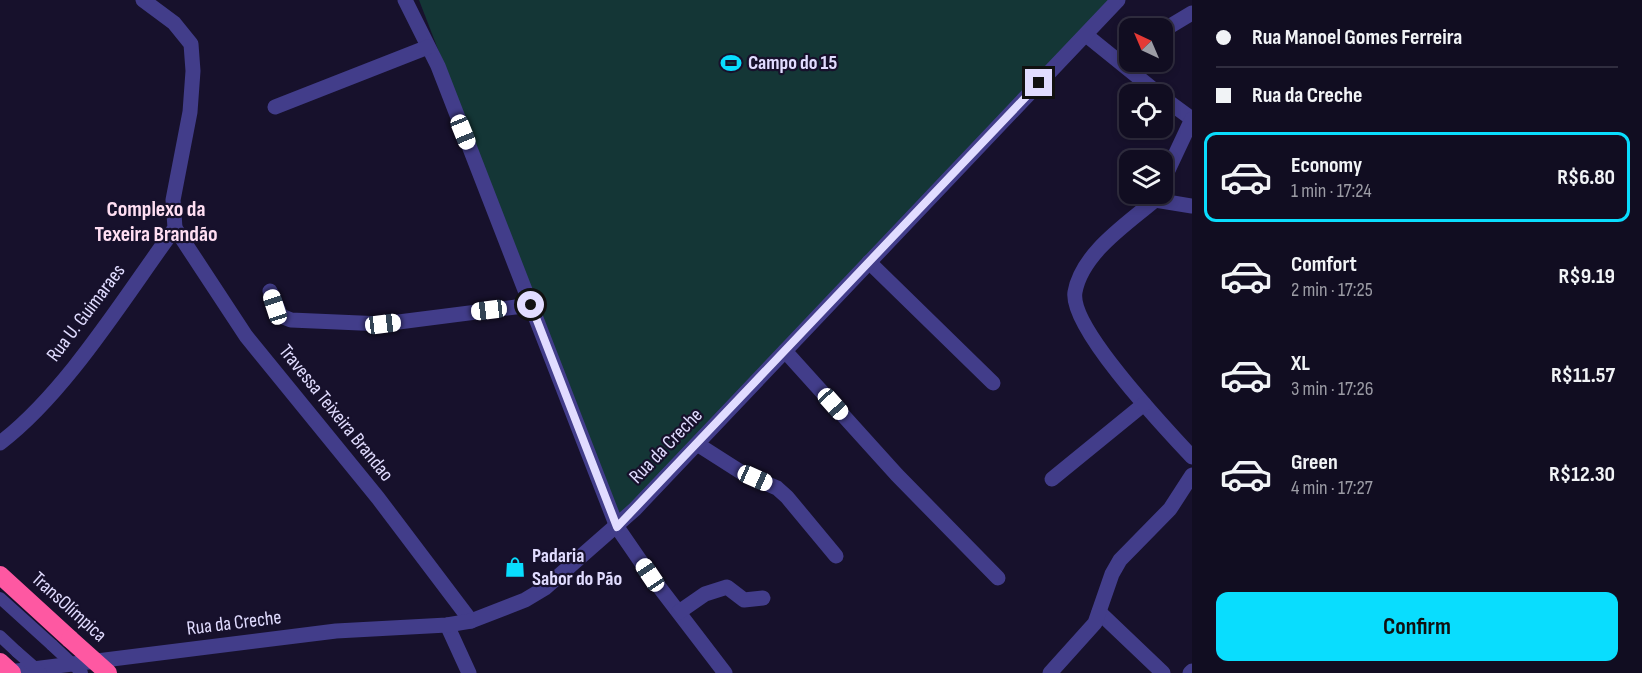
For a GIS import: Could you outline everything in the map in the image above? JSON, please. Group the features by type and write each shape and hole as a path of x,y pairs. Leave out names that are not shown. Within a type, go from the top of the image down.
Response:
{"highway":[{"name":"TransOlímpica","path":"0,575 108,673"},
{"path":"0,662 12,673"}],"street":[{"path":"143,0 174,23 191,44 193,71 190,112 173,200 175,228"},
{"path":"405,0 428,47 617,527 725,673"},
{"name":"Rua da Creche","path":"1,673 336,631 447,625 471,621 525,600 545,588 617,527 1118,0"},
{"path":"1173,24 1192,13"},
{"path":"1086,34 1119,58"},
{"path":"275,107 428,47"},
{"path":"1135,72 1148,84"},
{"path":"1173,105 1192,119 1173,160"},
{"path":"1173,201 1192,206"},
{"path":"1148,204 1104,245 1082,272 1075,292 1075,308 1083,323 1144,404 1192,457"},
{"name":"Rua U. Guimaraes","path":"0,443 40,405 76,364 175,228"},
{"name":"Travessa Teixeira Brandao","path":"175,228 246,336 378,498 471,621"},
{"path":"869,262 993,383"},
{"path":"270,291 280,316 291,320 383,324 531,305"},
{"path":"785,351 897,475 998,578"},
{"path":"1052,479 1144,404"},
{"path":"697,444 744,474 777,488 836,556"},
{"path":"1050,673 1087,633 1099,612 1120,560 1170,509 1192,475"},
{"path":"678,612 705,594 727,586 744,600 763,598"},
{"path":"1099,612 1162,673"},
{"path":"447,625 469,673"}],"lane":[{"name":"TransOlímpica","path":"0,598 82,673"},
{"path":"0,636 41,673"}],"green space":[{"path":"419,0 1116,0 620,522"}],"place":[{"name":"Campo do 15","path":"731,63"},
{"name":"Padaria Sabor do Pão","path":"515,567"}],"district":[{"name":"Complexo da Texeira Brandão","path":"156,222"}],"route":[{"path":"531,305 617,527 1039,83"}]}
